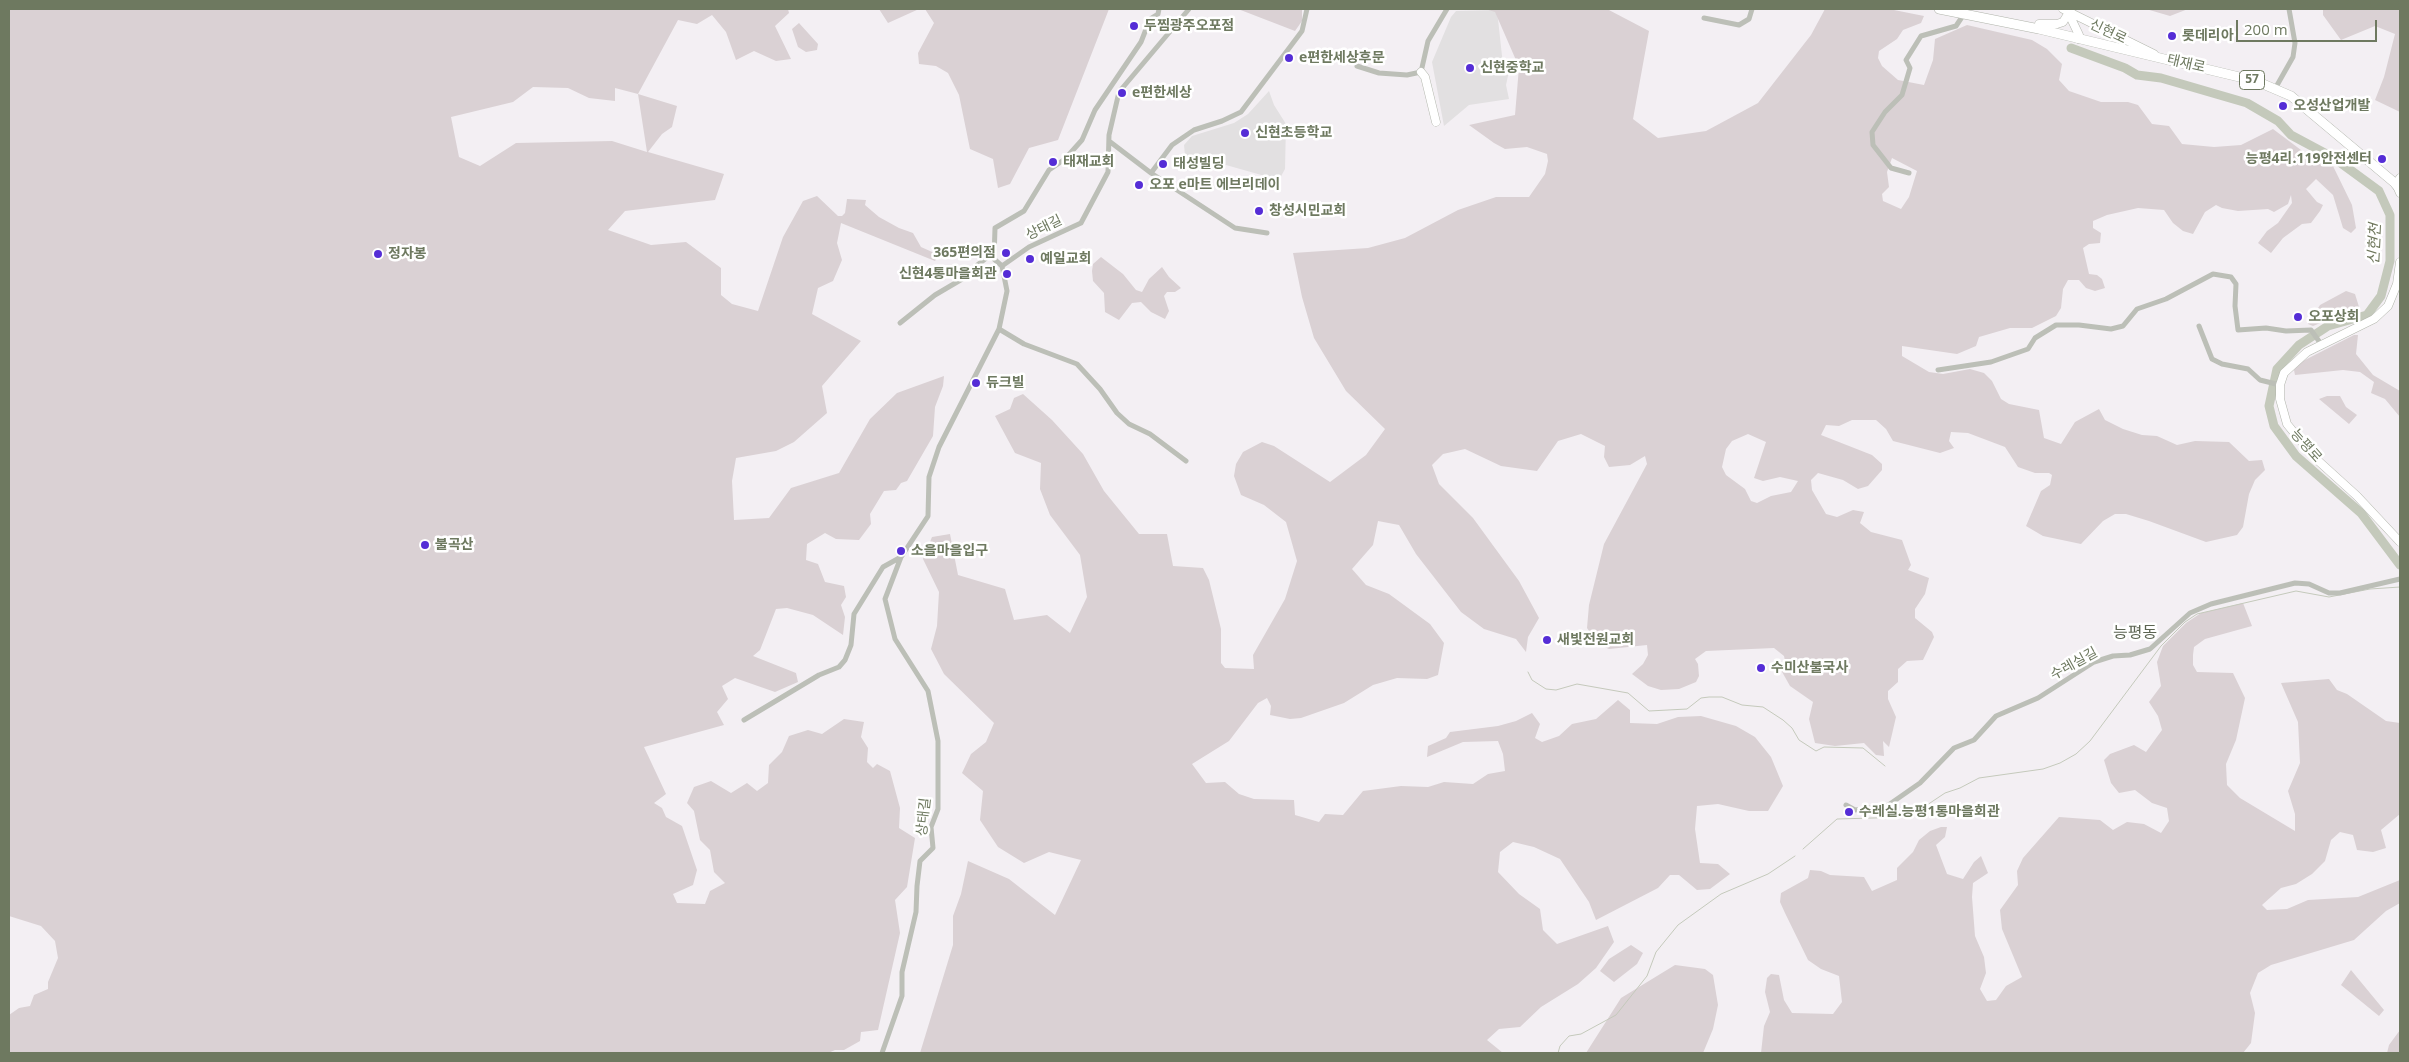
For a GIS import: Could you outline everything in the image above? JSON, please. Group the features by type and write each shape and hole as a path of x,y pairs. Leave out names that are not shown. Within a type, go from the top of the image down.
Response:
{"main road":[{"name":"태재로","path":"1939,9 2079,37 2257,79 2300,100 2379,163 2399,185"},
{"name":"태재로","path":"1956,9 2039,24 2079,37 2256,81 2291,96 2399,185"},
{"path":"2039,24 2063,22 2067,10"},
{"path":"2067,10 2079,37"},
{"name":"신현로","path":"2067,10 2154,54"},
{"path":"1421,72 1425,77 1436,122"},
{"path":"2279,385 2284,373 2307,352 2321,343 2374,319 2388,306 2397,284 2400,262"},
{"name":"능평로","path":"2279,385 2280,399 2287,424 2314,457 2357,496 2400,542"}],"street":[{"path":"1002,266 994,259 995,228 1024,211 1049,170 1065,159 1082,140 1095,110 1141,42 1150,19 1158,14 1159,9"},
{"name":"상태길","path":"882,1053 902,996 902,972 916,912 916,886 920,861 933,848 931,827 938,809 938,741 928,691 895,638 885,598 901,557 928,516 929,476 939,447 1000,329 1008,291 1002,266 1029,247 1081,223 1108,172 1109,141 1118,92 1189,9"},
{"path":"1151,172 1172,145 1194,130 1222,122 1241,112 1302,31 1307,9"},
{"path":"1357,66 1379,73 1407,75 1421,72 1428,41 1445,9"},
{"path":"1704,18 1739,25 1749,19 1752,9"},
{"path":"2276,87 2293,57 2295,44 2289,9"},
{"path":"1909,173 1891,168 1873,145 1872,132 1885,112 1902,95 1910,68 1906,60 1921,36 1956,26 1964,14"},
{"path":"1107,93 1117,100"},
{"path":"1109,141 1151,172 1235,228 1267,233"},
{"path":"900,323 935,295 969,275 971,270 994,252"},
{"path":"1938,370 1991,362 2028,350 2035,338 2056,325 2078,325 2111,329 2123,326 2138,309 2166,299 2213,274 2231,277 2236,284 2235,306 2238,330 2266,328 2286,331 2312,330 2321,343"},
{"path":"2199,326 2212,359 2222,364 2248,369 2260,380 2279,385"},
{"path":"1000,329 1030,346 1077,364 1100,388 1117,413 1129,424 1140,428 1186,461"},
{"name":"상태길","path":"744,720 819,675 839,667 845,660 851,645 854,614 883,567 901,557"},
{"name":"수레실길","path":"1846,806 1856,810 1888,806 1920,783 1954,748 1974,740 1996,716 2038,698 2094,662 2150,649 2190,614 2210,604 2295,584 2309,584 2320,590 2340,593 2400,579"}],"shaded area":[{"path":"9,9 788,9 789,13 775,26 791,59 776,61 754,51 736,60 726,32 712,15 697,24 678,20 638,94 677,106 672,127 662,134 648,152 724,174 715,200 625,211 608,230 651,245 686,242 721,268 721,295 732,304 758,311 783,237 803,201 817,196 838,216 842,216 845,213 847,199 866,200 865,205 879,217 913,233 921,247 939,255 935,261 841,223 837,243 842,260 833,281 818,288 812,314 861,341 822,386 827,413 794,442 776,451 736,458 732,481 734,520 769,518 791,488 839,473 870,419 897,393 944,376 943,386 935,407 933,436 907,481 901,483 896,490 884,491 870,514 871,524 859,540 836,539 825,533 807,544 806,560 818,564 825,582 844,586 846,597 841,605 845,617 843,635 813,615 787,608 776,609 760,650 753,656 796,673 798,682 775,692 735,678 722,686 728,699 717,712 724,725 644,747 666,794 654,803 662,808 666,817 682,826 697,870 693,885 673,894 677,903 705,904 710,891 725,883 714,872 710,850 700,840 694,811 687,803 694,787 711,781 731,793 747,783 757,791 768,783 769,765 782,752 789,736 808,730 822,734 844,719 864,722 861,737 868,748 867,762 873,768 877,764 890,771 900,808 899,828 915,838 907,887 895,900 900,933 878,1030 861,1032 860,1041 844,1050 835,1050 828,1053 9,1053 9,1015 19,1008 30,1006 34,995 48,989 48,982 58,958 55,941 41,926 9,916","holes":["533,87 568,88 589,98 615,101 615,88 638,94 647,152 612,141 516,143 480,166 459,157 451,117 513,102"]},
{"path":"879,9 919,9 888,23"},
{"path":"925,9 1109,9 1058,140 1029,148 1010,184 998,188 993,159 970,149 959,95 948,73 936,66 919,64 918,53 934,23"},
{"path":"1238,9 1302,9 1302,21 1295,31"},
{"path":"1485,9 1607,9 1649,31 1633,119 1658,138 1706,131 1758,103 1811,35 1825,9 1889,9 1924,16 1921,23 1903,30 1897,39 1879,51 1878,58 1882,66 1898,80 1924,85 1933,60 1935,39 1967,25 2032,40 2047,49 2062,64 2059,80 2069,91 2101,102 2128,102 2138,105 2152,124 2169,126 2182,144 2214,147 2241,145 2273,129 2309,156 2322,156 2333,166 2352,205 2356,228 2351,233 2343,228 2333,195 2316,179 2306,189 2317,202 2323,205 2320,211 2311,223 2302,224 2283,238 2271,253 2258,243 2267,231 2278,223 2292,203 2291,195 2288,204 2274,212 2268,209 2238,211 2216,205 2205,212 2193,234 2183,231 2173,223 2164,210 2138,208 2107,215 2093,221 2093,228 2101,233 2100,243 2089,244 2083,248 2089,274 2097,275 2102,279 2105,288 2095,291 2086,288 2079,280 2068,280 2063,289 2061,308 2056,316 2032,328 2010,328 1979,337 1976,346 1957,354 1902,346 1902,356 1929,372 1943,374 1970,369 1984,373 1992,381 2001,399 2009,404 2039,410 2044,438 2061,444 2075,422 2099,409 2105,420 2123,429 2142,435 2157,436 2177,445 2195,441 2229,442 2249,461 2262,460 2265,470 2255,480 2249,494 2243,527 2237,535 2206,542 2149,521 2126,514 2115,514 2103,521 2081,544 2043,536 2026,526 2041,491 2050,485 2052,475 2049,473 2035,473 2018,467 2005,447 1968,433 1951,432 1949,441 1954,448 1940,453 1893,441 1886,429 1876,420 1852,420 1839,426 1826,425 1821,435 1872,455 1882,464 1882,470 1868,486 1858,489 1843,480 1818,473 1811,480 1812,490 1826,514 1837,517 1853,510 1864,512 1860,523 1871,532 1902,540 1911,565 1908,570 1929,578 1925,594 1915,609 1915,618 1932,632 1934,637 1923,660 1907,661 1898,669 1898,682 1888,691 1888,699 1896,717 1889,747 1883,741 1884,756 1876,755 1864,743 1835,746 1815,743 1809,719 1813,702 1790,686 1781,670 1785,661 1784,656 1774,648 1706,651 1695,659 1698,664 1699,676 1696,682 1679,689 1661,690 1648,686 1632,674 1643,664 1648,655 1647,645 1609,649 1598,644 1587,628 1589,605 1604,544 1647,464 1645,456 1630,465 1609,467 1604,457 1605,446 1581,434 1558,441 1537,471 1501,466 1465,449 1443,454 1432,465 1439,484 1473,518 1519,581 1539,618 1528,637 1526,652 1516,639 1484,629 1461,612 1416,554 1399,525 1378,521 1373,545 1352,569 1366,585 1389,594 1430,624 1444,643 1438,675 1427,679 1397,678 1373,685 1344,703 1301,718 1290,719 1270,715 1271,706 1267,698 1258,703 1229,741 1192,764 1206,783 1225,782 1239,794 1254,799 1294,800 1295,815 1319,822 1325,814 1343,815 1363,791 1401,786 1428,787 1444,782 1473,784 1488,774 1505,771 1503,754 1498,741 1463,742 1427,757 1428,746 1446,738 1450,732 1498,726 1516,721 1532,713 1540,724 1535,738 1542,742 1559,736 1572,724 1596,719 1618,700 1630,710 1630,723 1657,724 1678,717 1701,716 1736,726 1755,737 1771,757 1783,786 1768,811 1749,811 1718,804 1697,806 1695,829 1700,863 1718,864 1730,874 1710,889 1697,890 1679,875 1670,875 1658,888 1596,920 1589,902 1560,859 1534,847 1513,842 1500,852 1498,872 1519,894 1540,909 1543,930 1557,944 1608,926 1614,942 1596,968 1578,984 1541,1007 1520,1027 1499,1029 1487,1040 1503,1053 920,1053 953,945 953,916 961,894 968,861 1009,879 1055,915 1081,860 1049,852 1024,863 998,847 980,820 983,791 962,773 971,754 986,742 994,723 944,674 931,649 937,626 939,592 923,559 932,537 950,534 958,575 1005,589 1014,620 1047,615 1070,633 1087,597 1080,555 1050,515 1040,489 1041,463 1015,453 995,416 1010,409 1014,398 1023,394 1052,420 1083,454 1104,491 1139,534 1167,534 1173,566 1203,568 1209,580 1221,629 1221,663 1225,668 1254,669 1253,655 1285,599 1297,561 1286,522 1264,505 1241,495 1234,476 1236,464 1243,452 1262,442 1274,446 1330,482 1366,455 1385,429 1346,391 1314,338 1302,297 1293,253 1368,248 1405,238 1458,210 1496,197 1529,197 1545,174 1548,161 1547,154 1527,147 1505,149 1469,125 1515,115 1519,67 1495,12","holes":["1892,158 1917,171 1909,197 1901,209 1883,201 1882,194 1889,187 1887,172","1748,434 1766,442 1754,478 1763,481 1780,477 1798,481 1791,492 1771,496 1757,503 1751,501 1745,489 1726,475 1722,467 1726,449 1732,441"]},
{"path":"2146,9 2188,9 2170,16"},
{"path":"2323,9 2400,9 2400,112 2375,100 2384,77 2395,34 2375,26 2341,40 2323,15"},
{"name":"신현중학교","path":"1497,10 1503,65 1509,71 1506,85 1509,99 1469,105 1444,126 1432,62 1451,17 1456,11"},
{"path":"799,23 818,44 817,50 806,52 798,47 792,29"},
{"name":"신현초등학교","path":"1269,91 1274,105 1286,124 1285,169 1279,180 1226,165 1193,162 1185,155 1184,145 1192,136 1234,123 1248,114"},
{"path":"1101,257 1123,274 1136,290 1142,292 1149,279 1162,267 1169,277 1181,288 1175,292 1167,292 1164,296 1169,311 1165,319 1151,312 1141,302 1132,303 1119,320 1105,312 1104,293 1093,281 1092,271 1093,264"},
{"path":"2346,291 2355,294 2359,307 2313,326 2308,324 2320,305"},
{"path":"2354,335 2358,335 2356,354 2373,375 2400,391 2400,417 2385,399 2371,393 2374,382 2360,372 2343,370 2295,375 2294,370 2301,362"},
{"path":"2327,396 2340,396 2346,407 2357,415 2349,424 2319,399"},
{"path":"2243,603 2252,626 2205,639 2194,647 2193,655 2193,665 2197,672 2233,673 2245,698 2236,740 2226,764 2227,785 2240,798 2295,831 2295,814 2288,791 2300,763 2298,722 2281,683 2329,679 2337,690 2347,694 2386,721 2400,723 2400,814 2381,830 2386,848 2373,852 2357,850 2353,835 2340,832 2331,840 2325,861 2312,874 2296,884 2281,888 2262,905 2267,910 2287,909 2308,900 2358,897 2400,880 2400,903 2386,911 2354,940 2271,965 2258,973 2250,993 2255,1013 2251,1043 2243,1053 1761,1053 1764,1026 1770,1012 1765,992 1767,978 1771,974 1779,975 1784,1000 1792,1013 1833,1014 1842,1002 1839,976 1821,969 1808,960 1780,902 1781,893 1808,878 1810,870 1821,871 1830,875 1864,877 1872,891 1897,880 1897,868 1913,852 1919,840 1930,831 1941,827 1947,827 1945,837 1936,845 1947,874 1963,879 1974,862 1981,856 1988,873 1973,883 1972,897 1975,936 1984,957 1986,973 1980,989 1987,1001 1996,1000 2006,986 2022,977 2002,929 2000,910 2018,885 2017,871 2023,858 2059,817 2100,820 2113,830 2127,822 2144,824 2161,833 2169,821 2167,808 2152,803 2135,790 2119,793 2111,783 2104,760 2110,754 2134,745 2146,752 2162,730 2158,716 2149,702 2161,686 2157,662 2163,646 2186,623 2201,613"},
{"path":"1631,945 1643,953 1637,964 1614,982 1600,971 1609,959"},
{"path":"1675,965 1705,969 1713,975 1718,1005 1713,1029 1703,1053 1586,1053 1621,998"},
{"path":"2351,970 2384,1010 2379,1016 2341,985"},
{"path":"2400,1030 2400,1053 2387,1053 2389,1045"}],"waterway":[{"name":"신현천","path":"2071,48 2125,68 2137,75 2161,78 2247,103 2278,121 2291,135 2334,158 2379,191 2390,215 2390,261 2381,296 2367,315 2328,326 2299,345 2277,369 2269,406 2274,426 2296,456 2361,513 2400,565"},
{"path":"1803,849 1837,819 1909,817 1945,793 1979,778 2043,769 2060,763 2076,754 2090,741 2161,646 2185,622 2197,614 2296,591 2329,597 2370,589 2400,587"},
{"path":"1528,672 1532,680 1546,689 1556,690 1577,684 1628,693 1649,711 1687,709 1701,698 1709,697 1722,697 1742,705 1763,707 1783,720 1792,728 1799,740 1816,751 1824,747 1863,748 1885,766"},
{"path":"1558,1053 1560,1046 1569,1036 1581,1034 1616,1015 1647,976 1656,952 1678,925 1721,894 1768,874 1795,856"}],"place":[{"name":"두찜광주오포점","path":"1134,26"},
{"name":"롯데리아","path":"2172,36"},
{"name":"e편한세상후문","path":"1289,58"},
{"name":"신현중학교","path":"1470,68"},
{"name":"e편한세상","path":"1122,93"},
{"name":"오성산업개발","path":"2283,106"},
{"name":"신현초등학교","path":"1245,133"},
{"name":"능평4리.119안전센터","path":"2382,159"},
{"name":"태재교회","path":"1053,162"},
{"name":"태성빌딩","path":"1163,164"},
{"name":"오포 e마트 에브리데이","path":"1139,185"},
{"name":"창성시민교회","path":"1259,211"},
{"name":"365편의점","path":"1006,253"},
{"name":"정자봉","path":"378,254"},
{"name":"예일교회","path":"1030,259"},
{"name":"신현4통마을회관","path":"1007,274"},
{"name":"오포상회","path":"2298,317"},
{"name":"듀크빌","path":"976,383"},
{"name":"불곡산","path":"425,545"},
{"name":"소을마을입구","path":"901,551"},
{"name":"새빛전원교회","path":"1547,640"},
{"name":"수미산불국사","path":"1761,668"},
{"name":"수레실.능평1통마을회관","path":"1849,812"}],"district":[{"name":"능평동","path":"2135,633"}]}
